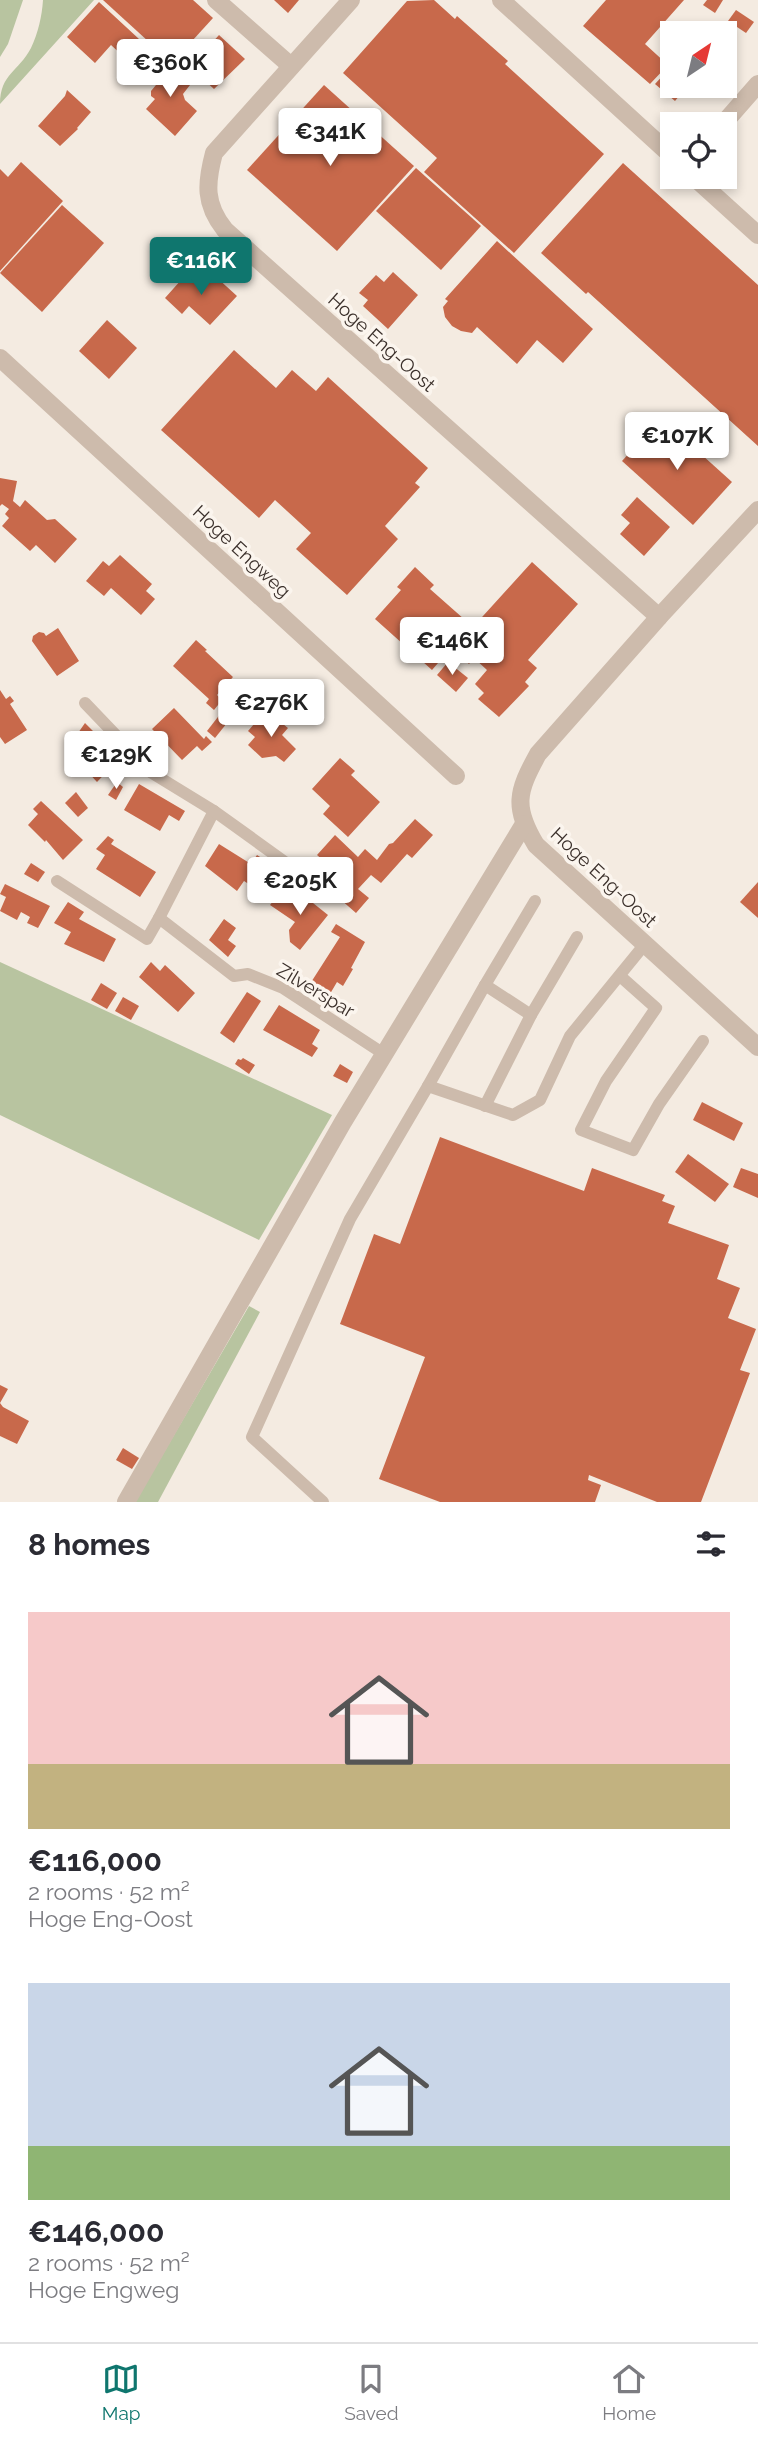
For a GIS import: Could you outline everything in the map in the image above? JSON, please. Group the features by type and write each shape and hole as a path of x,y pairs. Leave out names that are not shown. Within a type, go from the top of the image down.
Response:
{"street":[{"path":"216,0 290,66"},
{"name":"Hoge Eng-Oost","path":"351,0 214,153 207,178 209,202 218,222 659,617"},
{"path":"500,0 660,145"},
{"path":"734,112 758,84"},
{"path":"707,189 758,235"},
{"name":"Hoge Engweg","path":"0,358 456,776"},
{"name":"Hoge Eng-Oost","path":"758,510 538,754 526,776 519,803 523,824 536,845 758,1046"},
{"path":"125,1502 343,1122 523,824"}],"lane":[{"path":"85,703 152,773 214,811 296,870"},
{"path":"57,881 147,939 214,811"},
{"path":"323,1502 252,1437 351,1219 535,901"},
{"name":"Zilverspar","path":"159,918 234,976 248,974 283,988 384,1054"},
{"path":"485,1106 531,1015 577,937"},
{"path":"428,1086 513,1115 540,1100 570,1036 645,944"},
{"path":"620,976 656,1008 606,1081 581,1130 633,1150 659,1104 703,1041"},
{"path":"485,985 531,1015"}],"green space":[{"path":"0,0 23,0 8,44 0,57"},
{"path":"43,0 94,0 0,104 3,86 26,56 33,42"},
{"path":"0,962 332,1115 259,1240 0,1115"},
{"path":"249,1306 260,1312 158,1502 135,1502"}],"building":[{"path":"103,0 193,0 213,18 172,63"},
{"path":"274,0 299,0 288,13"},
{"path":"434,0 455,19 457,16 508,61 505,64 604,154 514,253 424,172 437,158 343,73 407,1"},
{"path":"606,0 684,0 665,21 660,21 660,27 645,44 660,58 660,73 650,84 583,26"},
{"path":"707,0 723,0 715,13 703,5"},
{"path":"99,2 139,39 124,57 111,45 95,63 67,37"},
{"path":"736,10 754,22 746,33 737,27 737,21 728,21"},
{"path":"219,35 245,59 214,89 190,67"},
{"path":"163,61 190,85 183,94 185,100 197,111 175,136 146,109 155,99 151,96 151,91 156,85 148,78"},
{"path":"324,85 414,166 337,251 247,170"},
{"path":"67,90 91,112 60,146 38,126 65,96"},
{"path":"21,162 63,201 0,271 0,169 8,177"},
{"path":"623,163 758,285 758,446 541,253"},
{"path":"416,168 481,226 441,270 376,211"},
{"path":"62,205 104,243 42,312 0,273"},
{"path":"497,241 593,329 563,363 537,340 517,364 477,327 472,333 461,331 452,326 445,317 443,307 448,301 445,299"},
{"path":"190,270 207,285 215,276 237,296 210,325 189,306 182,314 165,298"},
{"path":"393,272 418,295 388,329 363,306 368,300 359,293 376,275 384,282"},
{"path":"107,320 137,348 109,379 79,351"},
{"path":"234,350 276,388 292,370 316,391 328,377 428,468 415,483 420,487 385,526 398,539 347,595 296,549 311,533 275,500 259,518 161,430"},
{"path":"661,418 732,482 693,525 622,461"},
{"path":"0,478 17,481 13,501 20,507 25,500 47,520 55,519 77,539 55,563 36,545 30,551 2,526 9,518 5,514 9,509 2,504 0,506"},
{"path":"637,497 670,527 644,556 620,534 630,523 621,515"},
{"path":"120,555 152,584 146,591 155,599 141,615 111,588 104,596 86,581 103,561 109,566"},
{"path":"532,562 578,604 528,660 537,668 525,682 529,686 499,717 478,699 484,693 475,684 487,670 474,658 469,664 451,648 432,670 375,619 401,590 397,587 415,567 434,585 430,589 473,627"},
{"path":"58,628 79,661 57,676 32,641 33,636 39,632 46,636"},
{"path":"196,640 233,677 217,695 222,700 214,710 206,703 209,699 173,666"},
{"path":"448,662 468,678 456,692 437,675"},
{"path":"0,690 6,699 10,696 14,701 10,704 27,730 5,744 0,737"},
{"path":"174,708 204,739 206,736 212,742 202,751 197,746 182,760 152,729"},
{"path":"221,713 231,718 215,738 207,731"},
{"path":"261,716 268,722 273,716 288,728 282,735 296,749 284,762 276,756 262,758 248,745 255,737 248,731"},
{"path":"85,723 94,732 90,737 116,762 97,782 71,754 74,750 69,746"},
{"path":"340,758 355,771 351,775 380,802 348,837 323,814 330,806 312,789"},
{"path":"117,782 123,787 116,800 108,795"},
{"path":"139,784 185,811 179,821 169,815 160,831 124,810"},
{"path":"76,792 88,808 78,817 65,803"},
{"path":"41,801 83,840 63,860 46,840 45,842 28,825 38,814 33,809"},
{"path":"415,819 433,835 412,858 407,854 381,883 371,875 358,889 369,898 356,913 340,899 352,885 317,855 335,835 358,857 365,849 377,860"},
{"path":"108,836 114,840 111,844 156,872 140,897 96,869 105,855 96,849"},
{"path":"219,844 251,864 257,855 271,864 265,874 268,875 258,890 244,881 237,891 205,866"},
{"path":"31,863 45,872 38,882 24,874"},
{"path":"758,882 758,918 740,902"},
{"path":"5,884 50,906 38,928 27,923 30,917 21,912 17,920 0,911 6,897 0,894"},
{"path":"298,891 328,915 300,950 290,942 289,930 295,922 270,905 280,892 291,900"},
{"path":"68,902 84,912 79,919 116,939 104,962 64,944 71,932 54,923"},
{"path":"224,919 236,928 228,940 236,946 228,957 209,940"},
{"path":"336,924 365,942 343,986 337,982 327,999 308,987 340,937 331,932"},
{"path":"151,962 160,971 165,965 195,993 178,1012 139,977"},
{"path":"101,983 117,993 107,1009 91,1000"},
{"path":"247,992 261,1001 234,1043 220,1033"},
{"path":"123,997 139,1006 131,1020 115,1011"},
{"path":"279,1005 320,1030 312,1044 318,1048 312,1057 263,1030"},
{"path":"243,1058 255,1065 249,1074 235,1064 238,1059"},
{"path":"340,1064 353,1072 347,1083 333,1076"},
{"path":"702,1102 743,1123 734,1141 693,1120"},
{"path":"440,1137 584,1191 592,1168 665,1195 662,1201 675,1206 668,1223 729,1245 717,1279 740,1288 728,1318 756,1329 740,1370 750,1373 701,1502 657,1502 589,1475 588,1480 601,1485 595,1502 440,1502 379,1479 425,1357 340,1324 374,1234 400,1244"},
{"path":"688,1154 729,1184 715,1202 675,1172"},
{"path":"741,1168 758,1174 758,1198 733,1187"},
{"path":"0,1385 8,1389 0,1403"},
{"path":"0,1403 29,1421 17,1444 0,1436"},
{"path":"123,1448 139,1458 132,1469 116,1460"}]}
